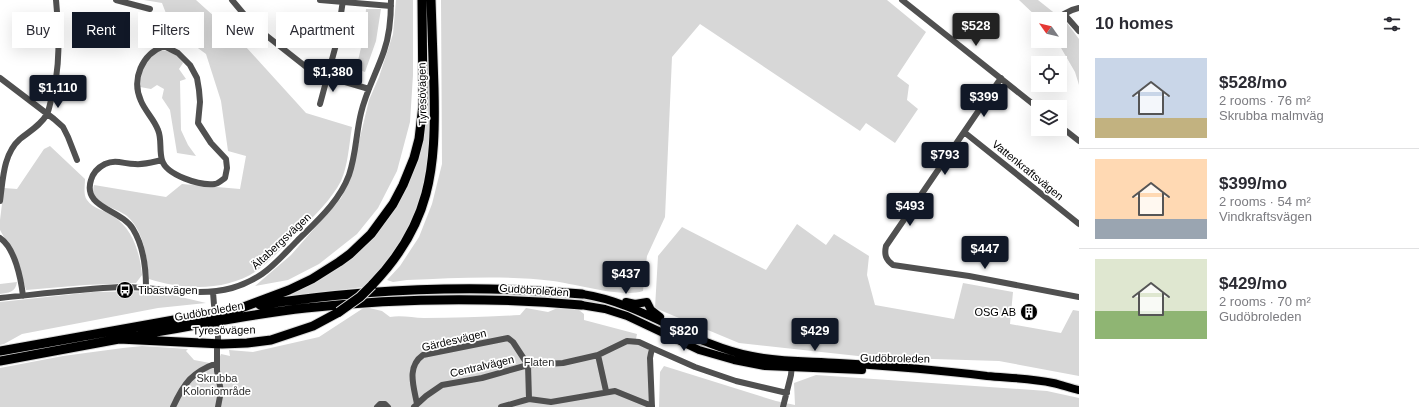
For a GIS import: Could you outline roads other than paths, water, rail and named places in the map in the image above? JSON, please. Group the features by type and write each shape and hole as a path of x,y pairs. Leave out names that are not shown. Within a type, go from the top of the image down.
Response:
{"highway":[{"name":"Tyresövägen","path":"0,351 241,308 289,290 312,279 339,262 371,234 393,204 403,185 414,158 422,120 424,89 422,0"},
{"name":"Tyresövägen","path":"0,361 118,340 200,344 247,344 270,340 313,326 340,312 360,297 391,264 409,238 429,184 433,156 434,125 431,0"},
{"name":"Gudöbroleden","path":"241,308 336,296 419,290 508,290 582,294"},
{"name":"Gudöbroleden","path":"118,340 249,316 306,308 368,302 483,299 581,305"}],"main road":[{"name":"Gudöbroleden","path":"582,294 602,298 642,312 713,344 737,353 792,364"},
{"path":"602,298 635,304 647,302"},
{"path":"612,311 635,315 642,312 647,302"},
{"path":"647,302 654,312 670,324"},
{"name":"Gudöbroleden","path":"581,305 612,311 639,321 699,350 753,364 766,366 792,364 941,370 1052,383 1079,390"}],"street":[{"path":"0,201 3,176 9,154 19,140 41,122 48,113 57,76 58,50 56,0"},
{"path":"116,0 150,9"},
{"path":"232,0 250,22 310,70 369,89"},
{"path":"320,0 391,3"},
{"path":"902,0 1031,102"},
{"path":"320,104 337,41 343,1"},
{"name":"Ältabergsvägen","path":"0,298 120,287 212,292 232,288 261,275 324,214 336,200 349,174 360,116 387,42 391,3"},
{"path":"1079,8 1064,14 1079,31"},
{"path":"164,46 178,53 190,65 197,78 200,90 198,123 211,142 226,159 227,168 225,178 216,184 201,183 172,172 167,169 162,160 161,135 157,126 141,102 137,85 140,70 147,56 158,48 164,46"},
{"path":"0,78 48,113 68,137 77,160"},
{"path":"1001,78 886,246 885,253 887,260 893,265 969,276 1079,297"},
{"name":"Vattenkraftsvägen","path":"964,132 1079,224"},
{"path":"1067,132 1079,141"},
{"path":"146,288 146,267 143,254 132,227 123,218 95,201 90,194 89,186 92,176 104,164 113,161 140,164 162,160"},
{"path":"0,238 5,243 13,257 18,270 22,296"},
{"path":"212,292 214,305"},
{"path":"218,327 218,341"},
{"name":"Gärdesvägen","path":"415,406 412,372 418,359 423,355 508,338 528,365"},
{"name":"Centralvägen","path":"415,406 442,385 482,378 528,365 563,363 598,355 627,341 639,342 695,367 736,381 760,388 787,393"},
{"path":"501,407 529,399 551,404 606,391 615,391 652,406 650,358 652,348"},
{"path":"217,349 217,363 221,391 218,407"},
{"path":"598,355 606,391"},
{"path":"173,407 183,388 193,375 200,369 217,363"},
{"path":"783,407 792,364"},
{"path":"528,365 529,399"},
{"path":"377,407 380,404 385,404 388,407"}],"place":[{"name":"Tibastvägen","path":"125,290"},
{"name":"OSG AB","path":"1029,312"}],"park label":[{"name":"Flaten","path":"539,362"},
{"name":"Skrubba Koloniområde","path":"217,384"}]}
